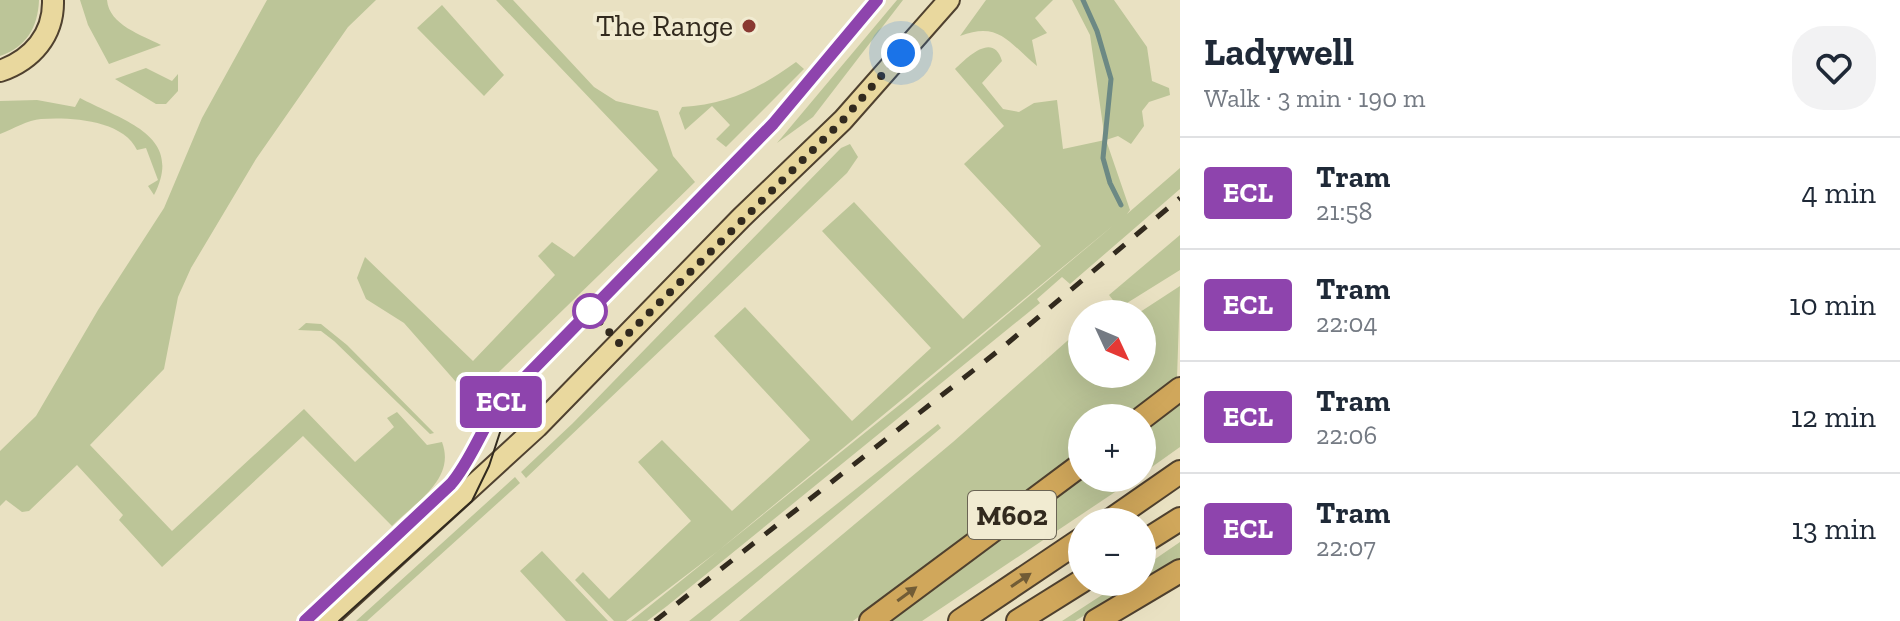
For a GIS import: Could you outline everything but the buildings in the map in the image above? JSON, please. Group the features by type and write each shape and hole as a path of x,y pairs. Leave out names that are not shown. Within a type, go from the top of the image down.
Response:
{"highway":[{"path":"1156,407 1180,389"},
{"path":"1128,508 1180,472"},
{"name":"M602","path":"871,621 1068,474"},
{"path":"1156,534 1180,519"},
{"name":"M602","path":"960,621 1068,548"},
{"path":"1096,621 1180,571"},
{"path":"1018,621 1068,590"}],"main road":[{"path":"0,71 32,54 52,20 53,0"},
{"path":"915,36 931,0"},
{"path":"325,621 537,427 741,218 843,120 949,0"}],"green space":[{"path":"0,0 39,0 29,35 24,42 0,56"},
{"path":"80,0 107,0 109,9 120,23 161,45 109,64 88,25"},
{"path":"267,0 376,0 348,27 256,159 191,268 178,297 164,369 90,445 172,531 304,409 355,462 394,427 387,418 397,412 427,445 442,442 445,455 443,467 431,489 392,526 303,436 162,567 119,520 123,515 77,465 29,511 22,512 6,500 0,506 0,451 36,416 98,310 164,208 202,118"},
{"path":"496,0 513,0 594,87 616,101 658,111 673,156 695,182 471,399 404,323 366,299 357,278 365,257 473,361 555,275 538,256 552,242 574,257 658,170"},
{"path":"897,0 903,0 813,117 777,143"},
{"path":"986,0 1053,0 1035,18 1047,33 1032,40 1037,66 1002,36 984,31 960,36"},
{"path":"1072,0 1114,0 1147,47 1152,81 1169,88 1170,95 1149,102 1142,111 1144,126 1131,144 1118,136 1106,140 1130,210 1127,214 1180,168 1180,189 1070,284 1062,277 1037,299 1040,303 667,606 647,621 631,621 717,552 626,621 614,621 575,580 583,572 609,599 691,521 638,462 662,440 732,511 810,440 714,336 745,307 852,421 931,348 822,231 854,202 963,319 1041,246 964,164 1004,126 955,69 980,50 993,48 1002,61 982,83 1003,109 1019,112 1034,103 1057,100 1063,149 1105,140 1090,35","holes":["1115,224 908,398 720,549"]},
{"path":"442,5 504,75 484,96 417,28"},
{"path":"796,62 804,69 726,147 716,139 730,125 712,106 685,130 679,113 682,107 714,103 742,94"},
{"path":"146,68 172,81 178,74 178,91 166,104 156,104 115,79"},
{"path":"80,98 130,123 156,144 162,158 161,175 154,195 148,186 158,180 146,148 137,150 130,140 108,126 81,120 41,119 0,134 0,101 37,100 75,107"},
{"path":"850,144 858,157 847,173 526,478 521,472 573,423 841,148"},
{"path":"1180,235 1180,270 1132,300 1113,300 1109,295"},
{"path":"1180,286 1177,379 1144,404 1068,404 1068,460 853,621 739,621 953,442 1068,340 1068,388 1156,388 1156,302"},
{"path":"306,323 321,324 347,345 434,433 430,434 321,331 298,330"},
{"path":"1180,402 1180,447 1156,464 1156,420"},
{"path":"938,424 941,428 710,621 689,621"},
{"path":"515,477 520,483 367,621 356,621"},
{"path":"1068,485 1068,492 1115,492 1091,508 1068,508 1068,523 922,621 887,621"},
{"path":"1180,542 1180,558 1156,573 1156,558"},
{"path":"542,551 608,621 566,621 520,571"},
{"path":"1100,596 1117,596 1075,621 1062,621"}],"waterway":[{"path":"1083,0 1097,31 1111,79 1103,158 1110,183 1121,205"}],"tram line":[{"path":"305,621 451,484 500,403 773,124 877,0"},
{"name":"ECL","path":"305,621 451,484 466,465 486,422 500,403 773,124 830,60 877,0"},
{"path":"339,621 472,501 489,466 506,414 517,397"}],"railway":[{"path":"655,621 1003,347 1180,198"}],"place":[{"name":"The Range","path":"749,26"}],"route":[{"path":"590,311 619,343 741,218 843,120 901,53"}]}
